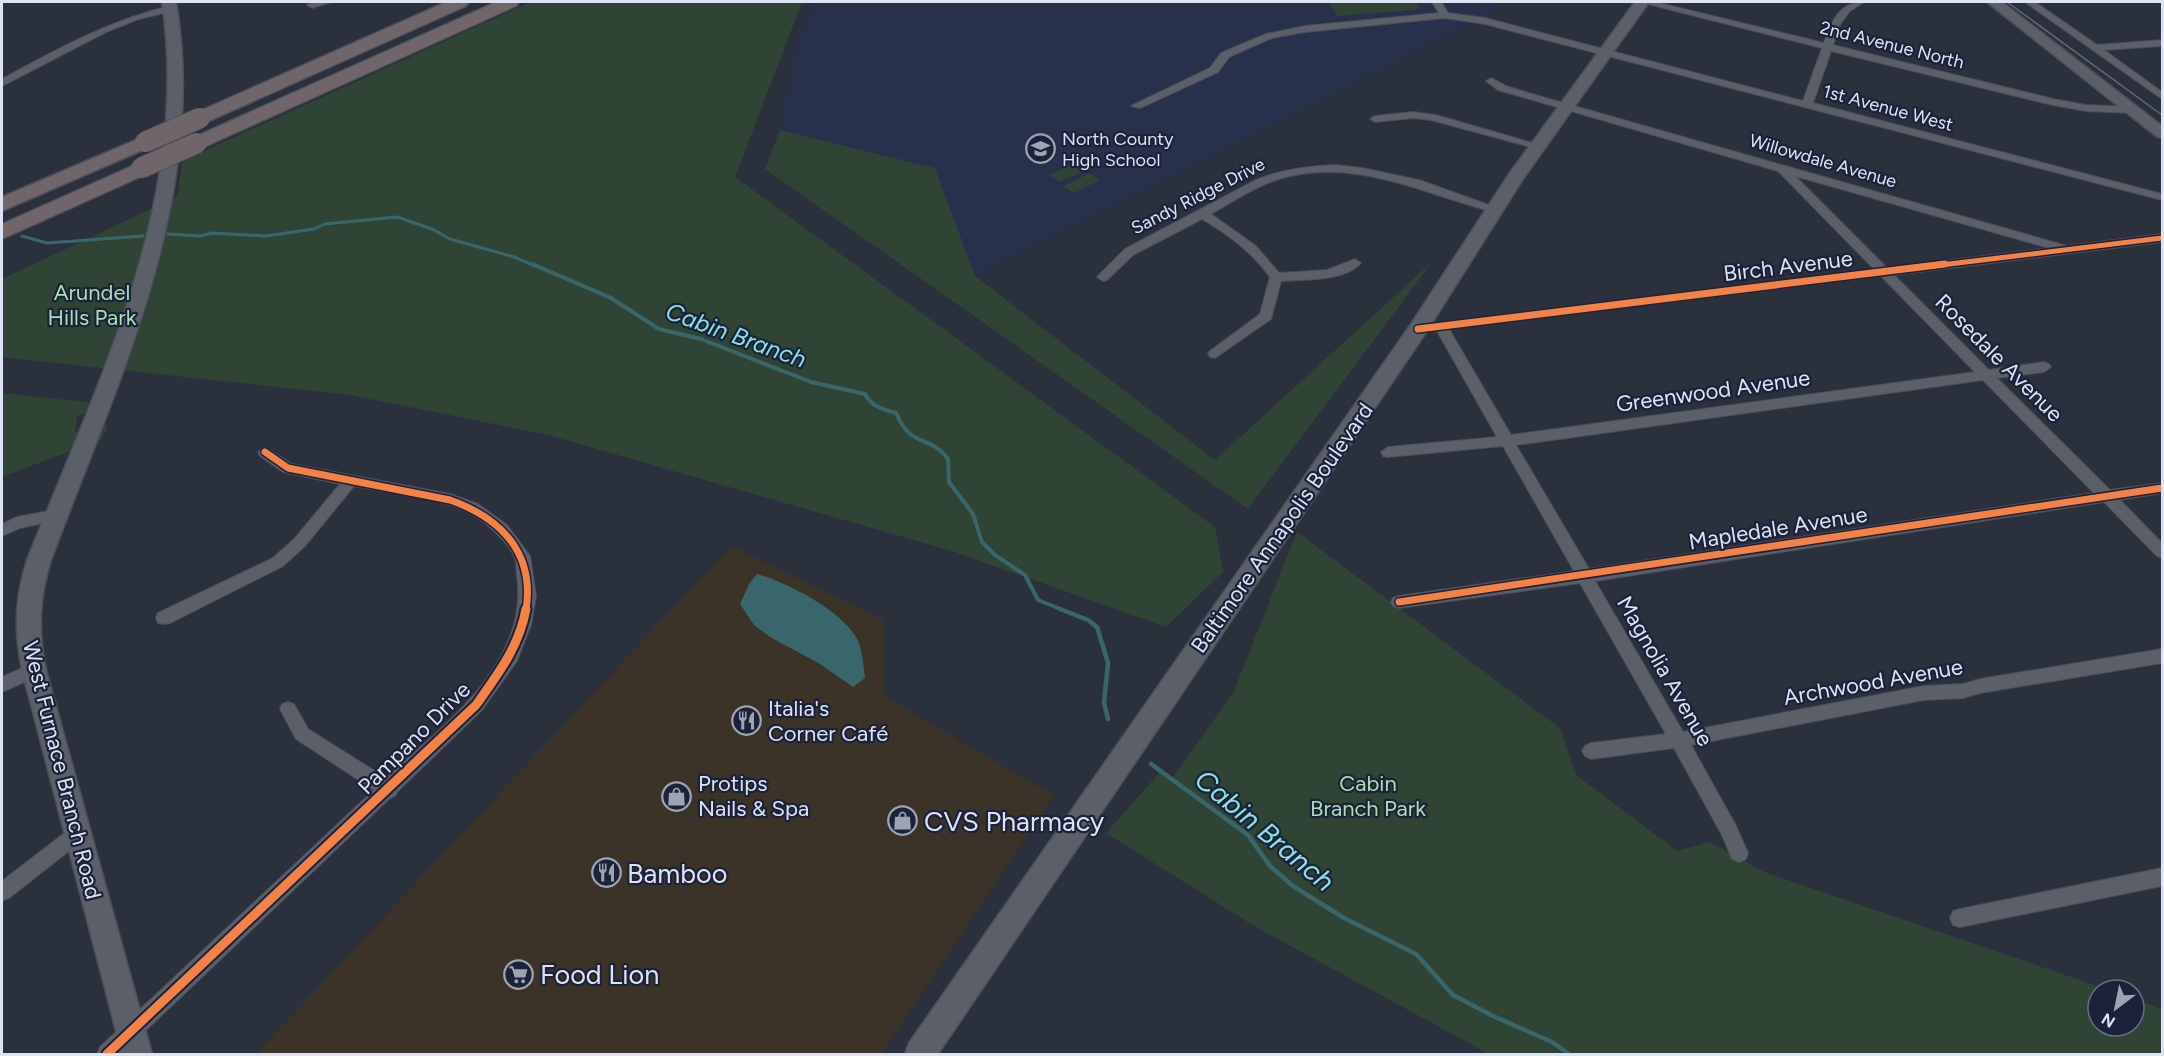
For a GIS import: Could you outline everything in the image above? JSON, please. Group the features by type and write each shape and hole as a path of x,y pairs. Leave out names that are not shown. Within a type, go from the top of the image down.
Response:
{"highway":[{"path":"2,206 145,137 458,2"},
{"path":"2,232 510,2"},
{"path":"2,187 145,137"}],"main road":[{"name":"Baltimore Annapolis Boulevard","path":"920,1054 1430,328 1494,209 1565,107 1643,2"},
{"path":"1994,2 2163,133"},
{"name":"West Furnace Branch Road","path":"134,1044 34,670 27,634 27,602 54,516 139,300 151,256 161,210 175,108 176,68 169,5"}],"street":[{"path":"312,5 326,2"},
{"path":"1437,2 1445,15"},
{"name":"2nd Avenue North","path":"1643,2 2053,102 2086,108 2132,110"},
{"path":"1807,105 1841,14 1860,2"},
{"path":"2030,2 2163,96"},
{"path":"2,83 110,26 169,5"},
{"name":"1st Avenue West","path":"1136,106 1214,70 1225,55 1269,36 1305,29 1445,15 1485,21 2163,197"},
{"path":"2096,48 2163,43"},
{"name":"Willowdale Avenue","path":"1491,81 1512,92 2070,250"},
{"path":"1375,119 1413,115 1432,117 1538,146"},
{"name":"Sandy Ridge Drive","path":"1103,277 1127,253 1248,187 1279,175 1316,168 1347,168 1385,173 1494,209"},
{"name":"Rosedale Avenue","path":"1781,168 2163,552"},
{"path":"1202,214 1262,254 1276,277 1266,316 1215,354"},
{"name":"Birch Avenue","path":"1430,328 2163,238"},
{"path":"1276,277 1327,273 1346,269 1355,263"},
{"name":"Magnolia Avenue","path":"1430,328 1507,441 1679,740 1729,830 1739,853"},
{"name":"Greenwood Avenue","path":"1388,452 1507,441 2044,367"},
{"name":"Pampano Drive","path":"107,1054 134,1044 476,705 511,656 523,625 528,596 522,556 502,529 473,508 450,500 288,468 265,452"},
{"path":"164,618 278,562 300,542 350,481"},
{"name":"Mapledale Avenue","path":"1399,602 2163,488"},
{"path":"2,530 17,523 54,516"},
{"name":"Archwood Avenue","path":"1591,752 1679,740 1924,693 1962,691 1980,686 2163,656"},
{"path":"2,685 34,670"},
{"path":"288,709 303,734 389,790"},
{"path":"2,892 76,834"},
{"path":"1960,918 2163,877"}],"shaded area":[{"name":"North County High School","path":"815,2 1497,2 1503,7 975,276 935,168 780,130 797,45"},
{"path":"731,546 883,620 883,695 1054,796 881,1054 256,1054"},
{"path":"757,574 796,589 836,615 854,634 859,644 865,678 853,687 820,664 770,637 754,625 740,604 749,584"}],"green space":[{"path":"531,2 802,2 735,177 1215,527 1223,572 1166,627 952,551 548,435 350,395 2,357 2,279 178,196 182,161"},
{"path":"1329,2 1416,2 1420,7 1415,10 1337,16"},
{"path":"780,130 935,168 975,276 1215,460 1431,263 1248,509 765,169"},
{"path":"1076,163 1086,170 1059,182 1049,175"},
{"path":"1090,173 1100,180 1074,193 1063,186"},
{"name":"Arundel Hills Park","path":"2,393 111,405 77,416 75,432 108,425 102,439 2,477"},
{"name":"Cabin Branch Park","path":"1297,532 1560,728 1576,775 1677,851 1710,842 1764,872 2086,982 2086,1038 2146,1038 2146,1003 2162,1009 2162,1054 1489,1054 1254,926 1106,833 1161,771 1173,777 1233,693"}],"waterway":[{"name":"Cabin Branch","path":"168,234 200,236 212,233 266,236 314,229 325,224 397,217 432,229 450,239 514,257 535,266"},
{"name":"Cabin Branch","path":"22,236 47,243 143,236"},
{"name":"Cabin Branch","path":"532,264 611,298 659,329 701,339 811,382 865,394 874,405 896,413 908,432 935,446 948,459 949,482 973,514 982,542 995,555 1025,575 1038,600 1063,610"},
{"name":"Cabin Branch","path":"1060,609 1088,620 1097,627 1108,663 1104,703 1108,719"},
{"name":"Cabin Branch","path":"1151,764 1248,835 1270,866 1293,886 1344,918 1416,954 1453,995 1493,1016 1552,1042 1569,1054"}],"tram line":[{"path":"2007,2 2162,115"}],"cycle path":[{"path":"1418,329 2162,238"},
{"path":"107,1054 476,705 511,656 523,625 528,596 522,556 502,529 473,508 450,500 288,468 265,452"},
{"path":"1399,602 2162,488"}],"place":[{"name":"North County High School","path":"1041,149"},
{"name":"Italia's Corner Café","path":"747,721"},
{"name":"Protips Nails & Spa","path":"677,796"},
{"name":"CVS Pharmacy","path":"903,821"},
{"name":"Bamboo","path":"606,873"},
{"name":"Food Lion","path":"519,974"}]}
